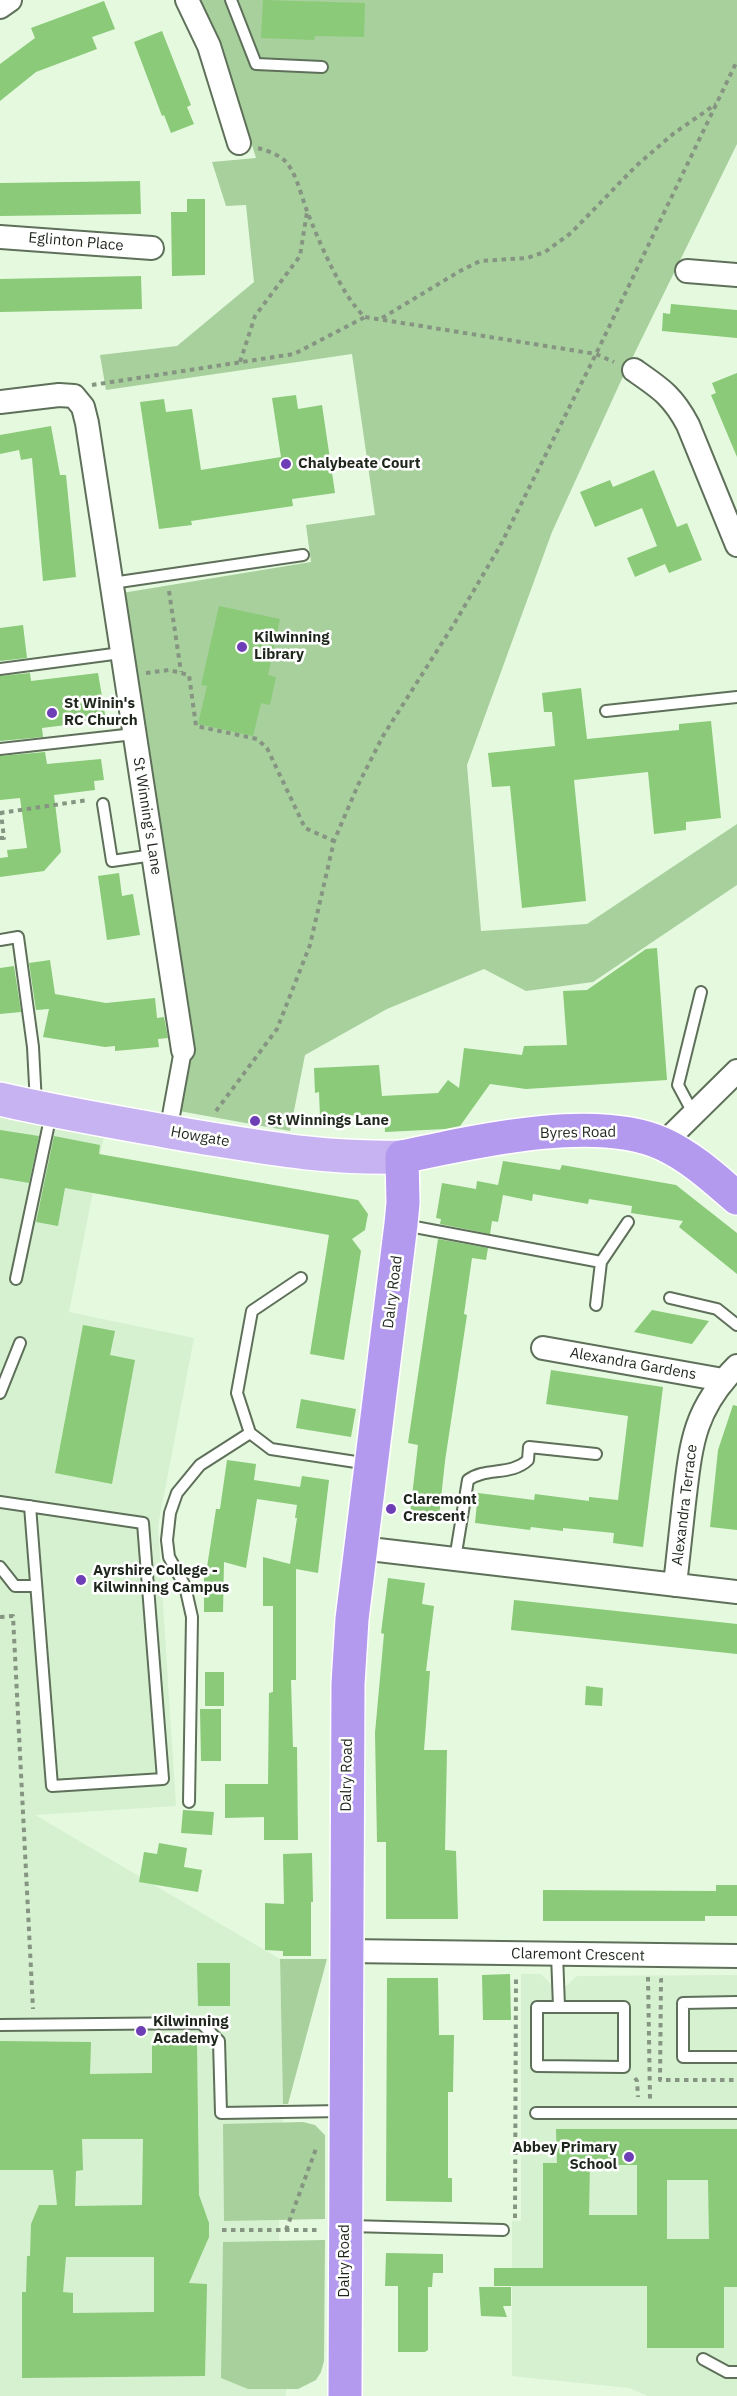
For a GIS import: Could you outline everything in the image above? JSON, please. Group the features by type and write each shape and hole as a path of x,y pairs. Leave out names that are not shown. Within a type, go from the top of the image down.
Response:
{"highway":[{"name":"Byres Road","path":"402,1157 526,1134 605,1130 635,1134 663,1143 701,1167 737,1198"},
{"name":"Dalry Road","path":"345,2396 345,2219 337,2111 346,1951 348,1684 352,1619 401,1224 402,1157"}],"main road":[{"name":"Howgate","path":"0,1099 258,1148 325,1156 402,1157"}],"street":[{"path":"0,7 10,0"},
{"path":"187,0 209,46 239,143"},
{"name":"Eglinton Place","path":"0,237 152,248"},
{"path":"687,271 737,275"},
{"path":"634,370 668,395 678,407 688,425 737,545"},
{"path":"0,402 59,395 74,396"},
{"name":"St Winning's Lane","path":"74,396 83,407 87,423 183,1050 180,1134"},
{"path":"663,1143 737,1071"},
{"name":"Alexandra Gardens","path":"543,1348 730,1373"},
{"name":"Alexandra Terrace","path":"675,1585 690,1446 706,1406 730,1373"},
{"path":"361,1548 737,1592"},
{"name":"Claremont Crescent","path":"346,1951 737,1956"}],"lane":[{"path":"231,0 256,64 322,67"},
{"path":"112,583 303,555"},
{"path":"0,669 121,653"},
{"path":"606,711 737,697"},
{"path":"0,749 134,734"},
{"path":"103,804 112,861 153,855"},
{"path":"0,940 18,937 44,1109 16,1279"},
{"path":"693,1113 678,1085 701,993"},
{"path":"596,1305 601,1262 628,1222"},
{"path":"401,1224 601,1262"},
{"path":"301,1278 252,1311 237,1393 250,1432 271,1449 372,1465"},
{"path":"670,1298 717,1309 737,1325"},
{"path":"0,1394 21,1343"},
{"path":"189,1802 192,1617 185,1586 169,1557 167,1540 170,1513 177,1493 200,1465 250,1432"},
{"path":"455,1559 468,1480 474,1476 519,1468 528,1460 529,1447 596,1454"},
{"path":"0,1502 30,1506 143,1523 163,1779 52,1786 30,1506"},
{"path":"0,1567 15,1586 36,1586"},
{"path":"557,1954 560,2007"},
{"path":"737,2002 683,2003 683,2057 737,2057"},
{"path":"537,2007 560,2007 624,2007 624,2067 537,2066 537,2007"},
{"path":"0,2025 201,2023 219,2041 221,2114 337,2111"},
{"path":"536,2113 737,2113"},
{"path":"345,2219 501,2230"},
{"path":"703,2359 727,2372 737,2372"}],"path":[{"path":"180,1134 218,1108 277,1029 310,945 334,841 358,785 383,736 500,546 596,354 737,61"},
{"path":"380,319 480,261 527,258 545,252 571,233 636,166 673,134 716,104"},
{"path":"239,143 277,156 286,162 352,306 365,316 596,354 634,370"},
{"path":"240,362 255,316 300,256 307,212"},
{"path":"74,396 93,384 294,354 365,316"},
{"path":"167,575 181,673"},
{"path":"125,676 169,670 189,675 196,726 257,739 262,743 267,748 304,828 334,841"},
{"path":"0,838 4,838 0,813 90,799"},
{"path":"0,1617 13,1617 33,2025"},
{"path":"501,2230 498,2216 516,2218 516,1954"},
{"path":"644,2114 647,1956"},
{"path":"624,2067 638,2081 644,2114"},
{"path":"286,2230 337,2111"},
{"path":"222,2230 329,2229 329,2212 345,2219"}],"shaded area":[{"path":"201,0 737,0 737,144 620,383 552,532 467,765 481,931 587,924 737,824 737,885 593,982 526,991 484,969 387,1009 305,1055 290,1131 179,1111 190,1044 122,593 311,562 306,525 375,515 352,354 106,390 100,355 177,346 254,282 246,205 226,206 212,162 256,158 223,51"},
{"name":"Kilwinning Academy","path":"0,1099 107,1121 69,1312 194,1338 158,1526 176,1806 35,1815 280,1959 285,2209 279,2220 279,2240 286,2254 286,2396 0,2396"},
{"path":"280,1959 327,1959 288,2104 283,2104"},
{"name":"Abbey Primary School","path":"521,1974 541,1974 552,1985 566,1986 577,1976 737,1975 737,2396 648,2396 629,2388 512,2376 512,2221 521,2221"},
{"path":"303,2122 315,2125 325,2135 325,2219 224,2221 223,2124"},
{"path":"325,2240 324,2361 316,2380 298,2389 248,2389 221,2378 223,2242"}],"building":[{"path":"263,0 365,3 364,37 315,36 314,40 261,38"},
{"path":"104,1 115,29 92,37 97,49 36,72 0,101 0,64 35,38 31,28"},
{"path":"162,31 191,105 187,107 194,124 171,133 164,115 162,116 134,42"},
{"path":"140,181 141,214 0,216 0,183"},
{"path":"187,199 205,199 205,275 172,276 171,212 187,212"},
{"path":"141,276 142,309 0,312 0,279"},
{"path":"671,304 737,310 737,338 662,331 663,313 670,314"},
{"path":"737,373 737,457 711,395 716,393 712,383"},
{"name":"Chalybeate Court","path":"296,395 298,409 322,405 335,493 292,499 293,506 191,521 192,525 159,529 140,402 164,399 166,412 192,409 201,470 281,457 272,398"},
{"path":"51,426 60,475 66,475 76,577 43,581 32,458 21,460 19,450 0,454 0,435"},
{"path":"654,470 677,527 687,523 702,560 669,573 665,564 635,577 627,558 657,546 642,508 595,527 580,492 610,480 613,487"},
{"name":"Kilwinning Library","path":"219,606 280,619 268,675 276,677 270,705 261,703 253,736 198,724 207,686 201,685"},
{"path":"23,625 27,658 0,661 0,628"},
{"name":"St Winin's RC Church","path":"30,673 31,681 98,673 106,720 42,728 43,737 0,741 0,676"},
{"path":"581,688 587,739 679,730 679,724 711,721 721,818 686,822 686,830 654,834 648,772 574,780 586,901 522,908 510,786 492,787 488,753 555,746 552,712 544,712 542,693"},
{"path":"45,752 47,764 101,759 104,780 94,781 95,790 54,795 61,852 44,871 0,877 0,858 8,857 7,850 27,848 20,798 0,800 0,756"},
{"path":"119,873 122,896 133,894 140,935 107,940 98,876"},
{"path":"657,948 667,1080 526,1089 490,1084 460,1126 445,1129 385,1132 384,1114 320,1117 319,1092 315,1093 314,1068 379,1065 382,1096 438,1093 448,1080 459,1088 464,1048 522,1055 524,1046 567,1045 563,991 587,990 646,949"},
{"path":"50,960 55,994 106,1003 155,998 157,1018 164,1017 168,1038 158,1039 159,1047 115,1051 115,1046 105,1047 43,1037 49,1009 36,1010 29,963"},
{"path":"14,966 21,1012 0,1014 0,968"},
{"path":"0,1130 39,1136 29,1183 0,1178"},
{"path":"54,1136 100,1145 99,1154 358,1200 368,1214 365,1230 352,1239 361,1251 344,1360 310,1354 329,1235 65,1188 58,1226 36,1222"},
{"path":"503,1161 560,1170 562,1165 676,1185 737,1233 737,1274 679,1227 683,1221 631,1213 632,1206 589,1199 588,1204 533,1194 532,1201 503,1195 498,1222 492,1221 490,1234 440,1224 441,1219 436,1218 442,1183 476,1189 477,1181 498,1185"},
{"path":"438,1239 488,1248 486,1260 472,1258 464,1314 467,1315 439,1517 410,1513 418,1445 408,1443"},
{"path":"652,1310 709,1321 692,1344 634,1332"},
{"path":"83,1325 115,1331 110,1355 135,1360 112,1484 55,1473"},
{"path":"551,1370 663,1387 643,1547 613,1543 614,1533 563,1528 563,1531 531,1527 530,1530 475,1523 478,1493 534,1500 535,1494 589,1501 589,1497 618,1500 628,1416 546,1404"},
{"path":"301,1399 356,1409 351,1437 296,1428"},
{"path":"733,1405 737,1406 737,1530 710,1527 718,1450"},
{"path":"227,1460 256,1464 254,1480 300,1487 302,1476 329,1480 318,1573 296,1569 296,1680 291,1680 293,1747 297,1747 298,1840 264,1840 264,1817 225,1818 225,1784 268,1784 269,1693 273,1692 273,1606 263,1606 263,1557 290,1564 297,1518 295,1518 297,1505 257,1499 246,1568 224,1562 223,1612 204,1612 204,1567 207,1567 216,1509 220,1509"},
{"path":"388,1578 425,1583 422,1604 434,1606 426,1671 430,1671 424,1750 447,1750 445,1850 456,1851 458,1919 386,1919 386,1842 377,1842 375,1733 384,1634 381,1633"},
{"path":"514,1600 737,1624 737,1654 511,1630"},
{"path":"205,1672 224,1672 224,1706 205,1706"},
{"path":"586,1686 603,1688 602,1706 585,1705"},
{"path":"200,1709 221,1709 221,1761 201,1761"},
{"path":"183,1810 214,1812 212,1835 181,1833"},
{"path":"159,1843 187,1848 184,1867 202,1870 198,1892 139,1882 144,1852 157,1854"},
{"path":"312,1853 311,1956 283,1956 283,1951 265,1950 265,1903 284,1904 283,1854"},
{"path":"716,1885 737,1885 737,1916 705,1916 705,1921 543,1921 543,1890 716,1891"},
{"path":"197,1963 230,1963 230,2006 198,2006"},
{"path":"510,1974 511,2020 483,2020 482,1975"},
{"path":"387,1978 438,1978 439,2035 454,2035 453,2092 448,2092 448,2178 452,2178 452,2202 386,2201"},
{"path":"0,2041 91,2042 90,2074 152,2073 152,2043 197,2043 199,2195 209,2223 209,2237 189,2283 207,2284 205,2376 22,2378 22,2292 26,2292 31,2224 39,2205 57,2205 53,2170 0,2170","holes":["82,2139 143,2139 142,2205 75,2206 76,2171 83,2170","66,2257 154,2257 154,2312 73,2313 73,2293 63,2292"]},
{"path":"556,2129 737,2129 737,2287 724,2287 724,2348 647,2348 647,2286 494,2286 494,2268 543,2268 543,2163 557,2163","holes":["590,2165 637,2165 637,2215 589,2215","667,2180 708,2180 709,2239 667,2239"]},
{"path":"386,2253 443,2254 443,2273 433,2273 432,2287 428,2287 428,2350 425,2352 398,2352 398,2286 385,2286"},
{"path":"479,2287 511,2287 511,2306 503,2306 507,2317 481,2316"}],"place":[{"name":"Chalybeate Court","path":"286,464"},
{"name":"Kilwinning Library","path":"242,647"},
{"name":"St Winin's RC Church","path":"52,713"},
{"name":"St Winnings Lane","path":"255,1121"},
{"name":"Claremont Crescent","path":"391,1509"},
{"name":"Ayrshire College - Kilwinning Campus","path":"81,1580"},
{"name":"Kilwinning Academy","path":"141,2031"},
{"name":"Abbey Primary School","path":"629,2157"}]}
